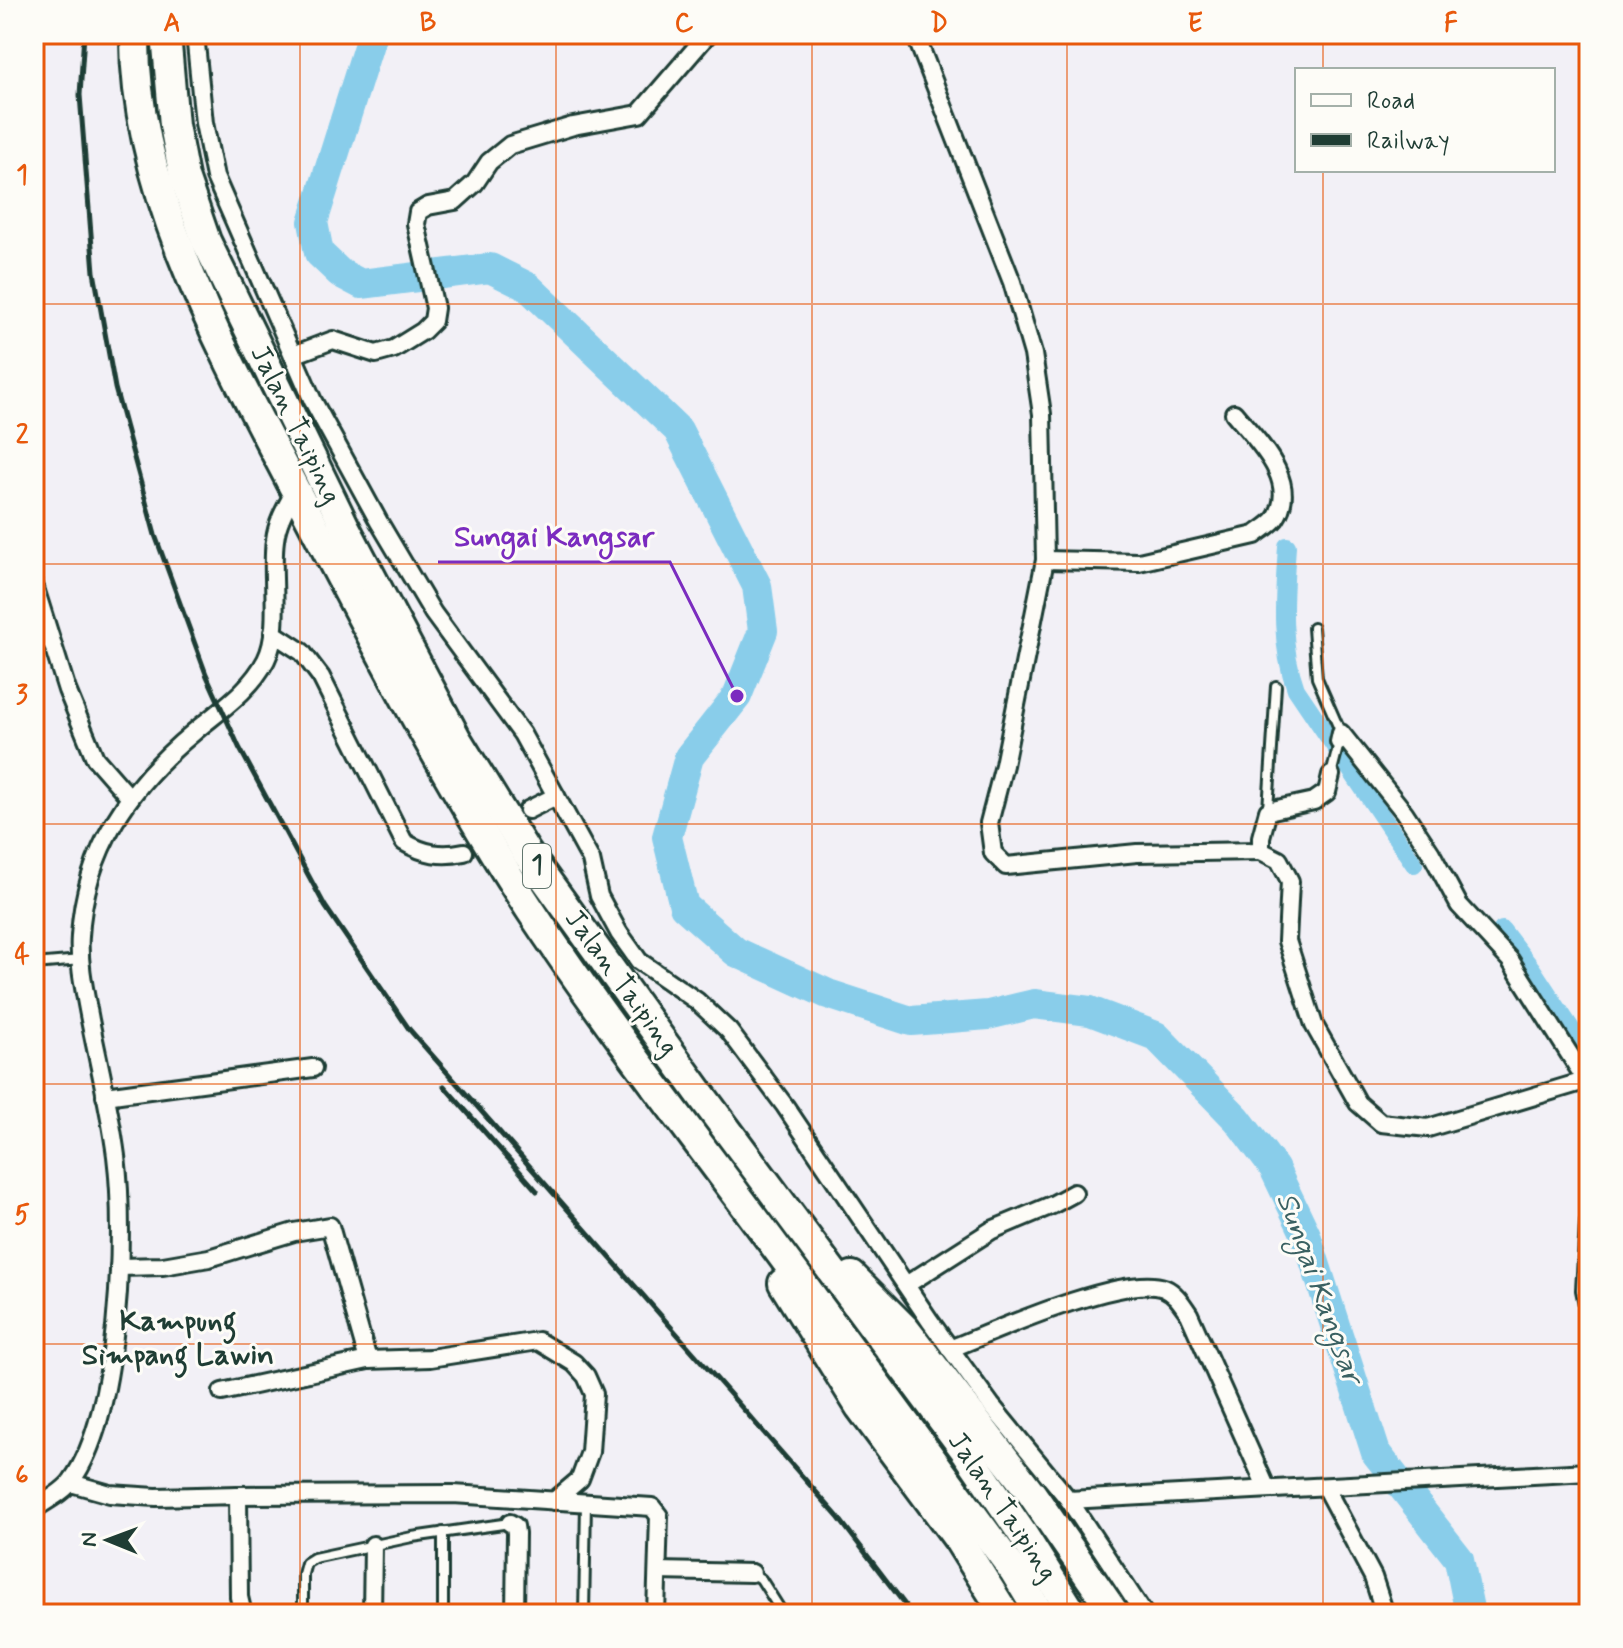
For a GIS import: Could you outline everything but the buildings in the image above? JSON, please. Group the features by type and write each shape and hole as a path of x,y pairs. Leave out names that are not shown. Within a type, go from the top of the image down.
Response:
{"highway":[{"name":"Jalan Taiping","path":"135,34 135,68 147,138 172,228 210,320 382,658 455,789 533,913 1014,1571 1040,1614"},
{"name":"Jalan Taiping","path":"166,34 174,125 184,177 206,241 345,527 456,738 526,852 704,1099 967,1453 1073,1614"},
{"path":"754,1218 798,1310 860,1407 958,1539 1005,1614"},
{"path":"810,1239 858,1281 905,1329 1032,1494 1115,1614"}],"street":[{"path":"195,34 204,123 215,177 313,401 433,613 522,734 591,860 599,896 619,933 639,961 697,1001 729,1031 785,1106 950,1349 991,1405 1069,1500 1144,1614"},
{"path":"293,355 333,340 376,354 394,349 423,331 433,321 435,308 416,224 418,212 428,206 455,201 475,183 489,162 510,145 573,126 639,114 708,34"},
{"path":"915,34 1012,282 1033,354 1042,414 1045,560 1007,753 989,823 993,853 1006,866 1137,853 1261,851 1279,860 1290,881 1287,941 1314,1025 1358,1103 1381,1123 1428,1128 1588,1082 1510,960 1459,905 1404,812 1340,738"},
{"path":"1045,560 1139,562 1255,535 1274,520 1281,503 1282,481 1270,457 1234,413"},
{"path":"34,1509 71,1483 89,1451 100,1417 107,1378 119,1267 122,1216 116,1155 84,991 80,937 85,901 97,856 119,812 160,760 248,686 267,658 273,633 275,539 280,518 295,491"},
{"path":"34,585 67,690 95,758 130,798"},
{"path":"273,633 302,652 321,677 404,842 448,856 464,852"},
{"path":"1261,851 1261,837 1268,811 1314,801 1327,792 1331,775"},
{"path":"528,810 556,796"},
{"path":"105,1096 313,1068"},
{"path":"906,1285 992,1230 1074,1193"},
{"path":"1589,1223 1585,1290 1589,1309"},
{"path":"119,1267 163,1266 209,1258 294,1232 330,1226 368,1360"},
{"path":"950,1349 1079,1299 1126,1288 1163,1288 1176,1295 1189,1314 1267,1489"},
{"path":"222,1392 368,1360 430,1358 538,1341 574,1363 586,1376 594,1394 590,1452 580,1479 554,1501"},
{"path":"1069,1500 1589,1472"},
{"path":"71,1483 110,1494 156,1497 453,1494 652,1507 657,1510 656,1614"},
{"path":"1331,1486 1373,1577 1385,1614"},
{"path":"238,1495 239,1597 243,1614"},
{"path":"510,1523 515,1526 516,1533 515,1614"},
{"path":"372,1614 373,1545"},
{"path":"658,1571 752,1573"}],"lane":[{"path":"1313,628 1317,678 1340,738 1331,775"},
{"path":"34,648 52,640"},
{"path":"1268,811 1276,686"},
{"path":"34,964 82,960"},
{"path":"584,1614 586,1503"},
{"path":"303,1614 303,1574 306,1563 314,1558 443,1532 510,1523"},
{"path":"443,1532 443,1614"},
{"path":"752,1573 761,1579 783,1614"}],"waterway":[{"name":"Sungai Kangsar","path":"372,34 313,222 319,253 340,273 361,284 490,268 528,287 678,430 757,586 763,631 737,696 689,757 667,837 684,906 736,952 828,994 911,1021 988,1015 1034,1004 1090,1011 1156,1036 1237,1119 1274,1168 1306,1235 1376,1453 1459,1559 1470,1614"},
{"path":"1287,546 1285,636 1296,689 1414,864"},
{"path":"1502,930 1532,969 1589,1056"}],"railway":[{"path":"84,34 80,95 94,272 115,388 155,535 206,674 239,747 325,906 409,1029 838,1517 912,1614"},
{"path":"444,1086 537,1191"}],"place":[{"name":"Sungai Kangsar","path":"737,696"}],"district":[{"name":"Kampung Simpang Lawin","path":"178,1338"}]}
